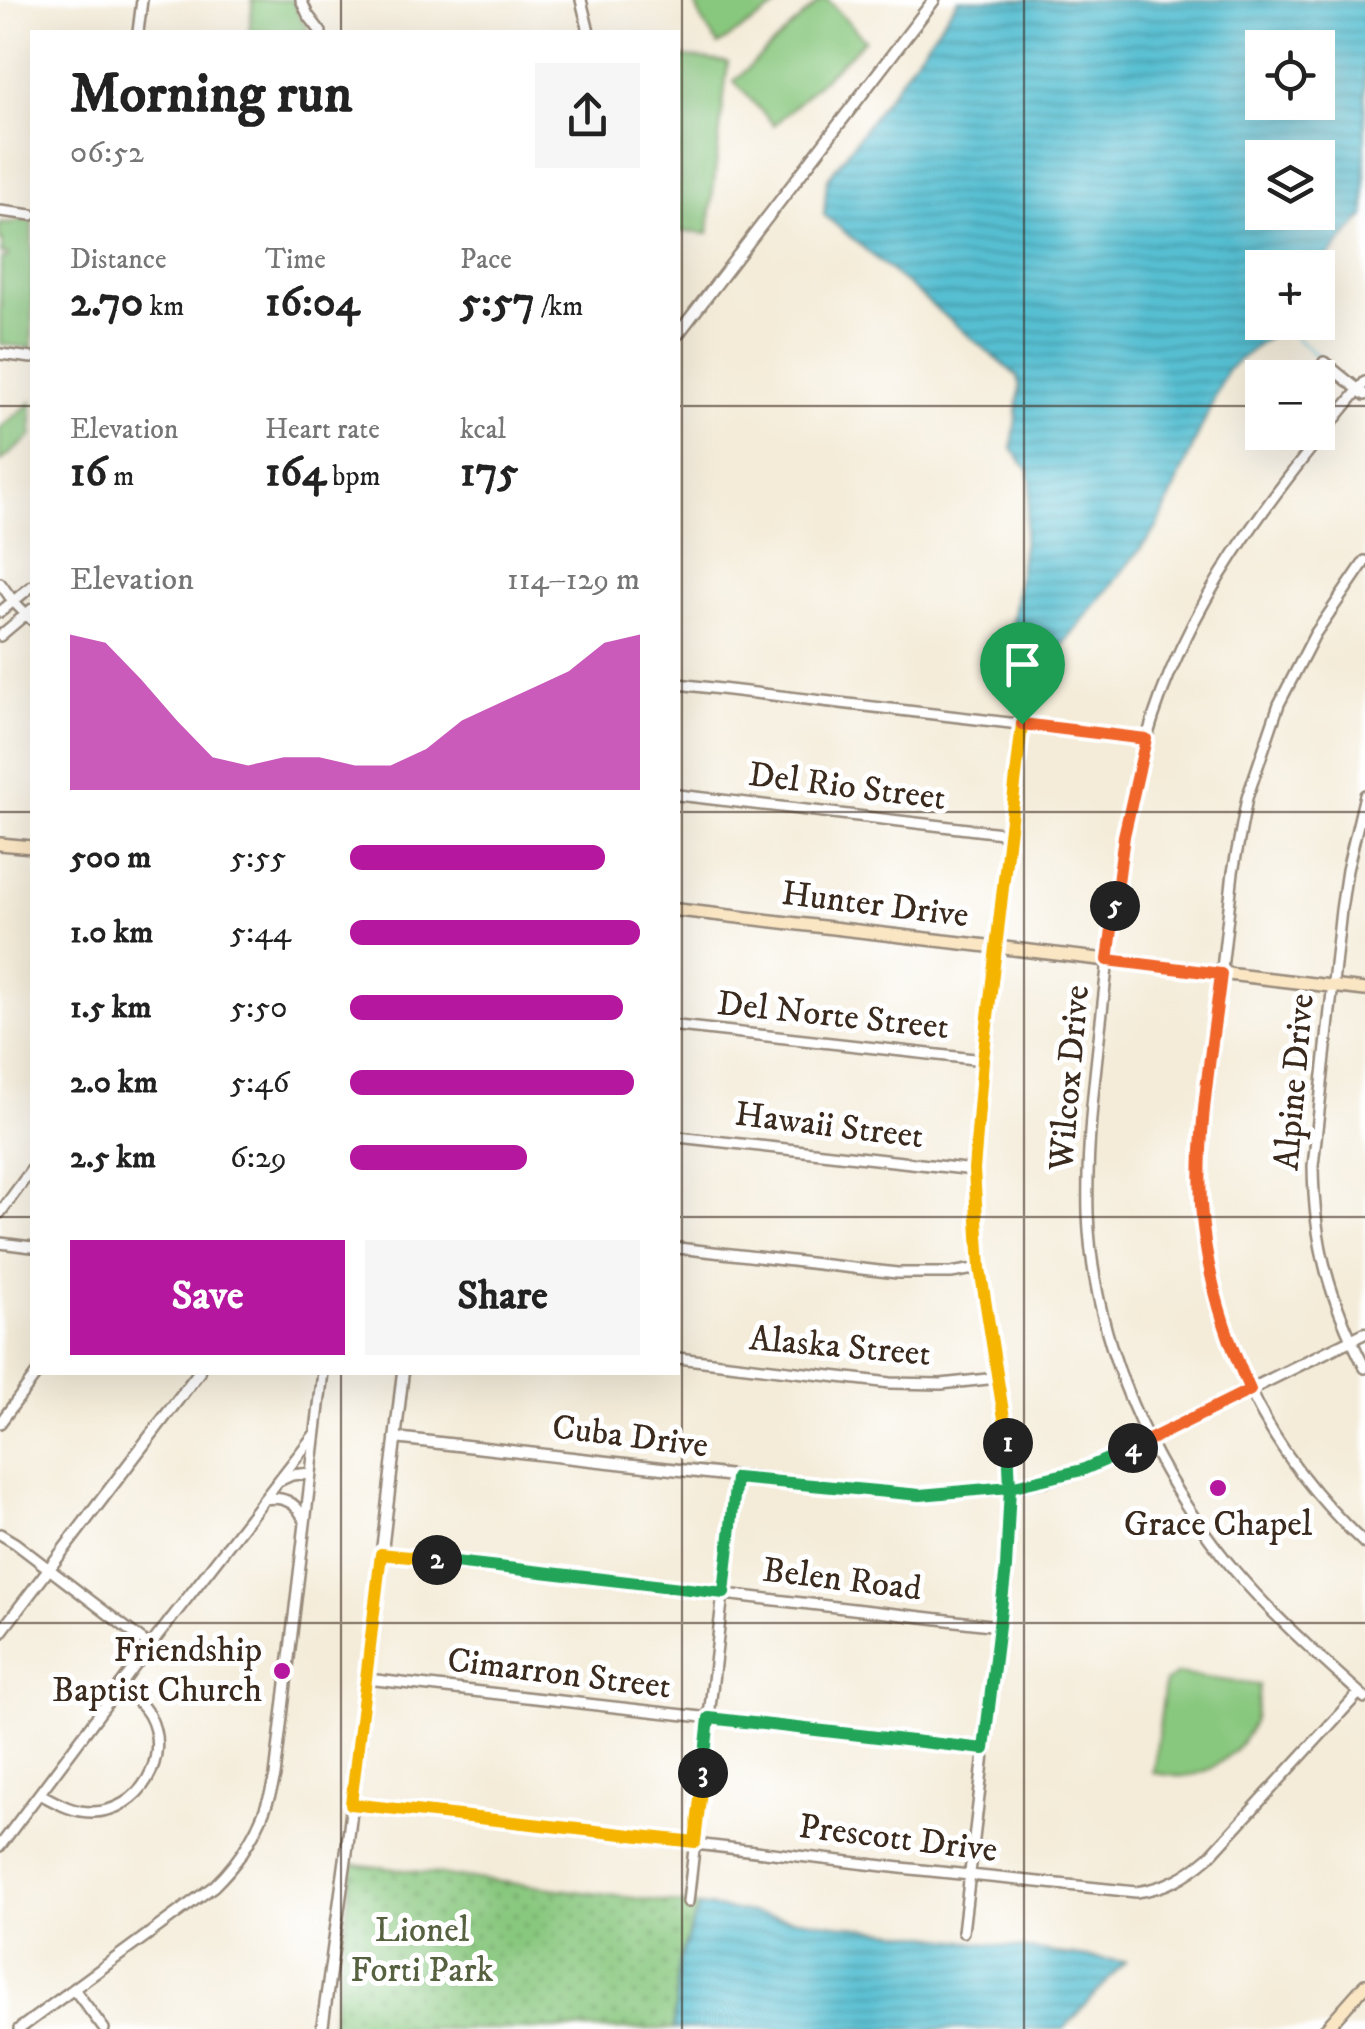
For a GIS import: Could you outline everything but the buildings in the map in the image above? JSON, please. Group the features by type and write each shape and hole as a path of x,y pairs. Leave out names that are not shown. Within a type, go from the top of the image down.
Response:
{"main road":[{"path":"0,844 30,847"},
{"name":"Hunter Drive","path":"680,910 1365,990"},
{"path":"1326,2029 1365,1985"}],"street":[{"path":"138,30 142,0"},
{"path":"301,0 320,30"},
{"path":"581,0 588,30"},
{"path":"680,331 934,0"},
{"path":"0,211 30,215"},
{"path":"0,354 30,358"},
{"path":"1335,370 1363,389"},
{"name":"Wilcox Drive","path":"1362,1696 1236,1572 1188,1510 1149,1440 1125,1384 1101,1303 1088,1217 1088,1141 1124,836 1146,739 1174,663 1222,570 1282,485 1363,389"},
{"path":"1365,561 1315,634 1279,704 1258,761 1238,838 1203,1124 1201,1202 1212,1286 1250,1390 1271,1432 1305,1480 1365,1544"},
{"path":"0,583 30,613"},
{"path":"0,612 30,588"},
{"path":"0,636 30,615"},
{"path":"963,1932 1007,1553 1010,1487 1008,1449 980,1268 974,1170 983,1060 1028,678"},
{"path":"680,684 1146,739"},
{"name":"Del Rio Street","path":"680,794 1010,834"},
{"name":"Alpine Drive","path":"1365,796 1347,870 1314,1144 1318,1243 1329,1286 1365,1368"},
{"name":"Del Norte Street","path":"680,1026 983,1060"},
{"name":"Hawaii Street","path":"680,1136 974,1170"},
{"path":"0,1213 30,1172"},
{"path":"0,1244 30,1247"},
{"path":"680,1248 897,1274 980,1268"},
{"name":"Cuba Drive","path":"395,1438 920,1495 1010,1487 1082,1470 1365,1333"},
{"name":"Alaska Street","path":"680,1358 890,1384 998,1378"},
{"path":"0,1423 36,1375"},
{"path":"0,1633 197,1375"},
{"path":"20,2029 214,1886 257,1830 275,1776 323,1375"},
{"path":"322,2029 403,1375"},
{"path":"0,1846 316,1433"},
{"path":"276,1483 292,1475 310,1473"},
{"path":"688,1902 736,1478"},
{"path":"264,1499 291,1502 304,1522"},
{"path":"0,1534 150,1646"},
{"name":"Belen Road","path":"381,1554 999,1626"},
{"name":"Cimarron Street","path":"367,1679 984,1749"},
{"path":"40,1794 77,1811 101,1812 130,1800 146,1783 156,1757 154,1726 142,1705 121,1687"},
{"name":"Prescott Drive","path":"351,1804 1122,1892 1152,1890 1192,1872 1209,1857 1362,1696"},
{"path":"74,1988 104,2029"}],"green space":[{"path":"250,0 293,0 309,30 249,30 253,1"},
{"path":"694,0 787,0 718,45"},
{"path":"821,0 828,0 865,40 774,125 734,81"},
{"path":"680,56 728,62 708,234 680,231"},
{"path":"30,221 30,348 0,344 1,258 8,254 1,253 0,223"},
{"path":"30,404 30,438 0,462 0,428"},
{"path":"1177,1674 1259,1685 1254,1719 1241,1742 1225,1759 1205,1771 1185,1776 1153,1773 1165,1682"},
{"name":"Lionel Forti Park","path":"353,1864 699,1906 678,1964 674,2029 331,2029"}],"water":[{"path":"958,0 1365,0 1365,216 1334,250 1245,250 1245,340 1264,340 1227,370 1157,528 1047,665 1013,661 1009,647 1031,485 1029,471 1012,449 1020,387 1017,376 824,215 827,180"},
{"path":"699,1906 1125,1962 1064,2029 674,2029 678,1964"}],"waterway":[{"path":"1299,340 1322,360"}],"place":[{"name":"Grace Chapel","path":"1218,1488"},
{"name":"Friendship Baptist Church","path":"282,1671"}],"route":[{"path":"1022,724 974,1170 980,1268 1006,1425 1010,1487 920,1495 736,1478 724,1593 381,1554 351,1804 695,1842 709,1718 984,1749 1006,1568 1010,1487 1082,1470 1250,1390 1235,1358 1212,1286 1201,1202 1203,1124 1221,974 1108,960 1119,864 1146,739 1022,724"}]}
